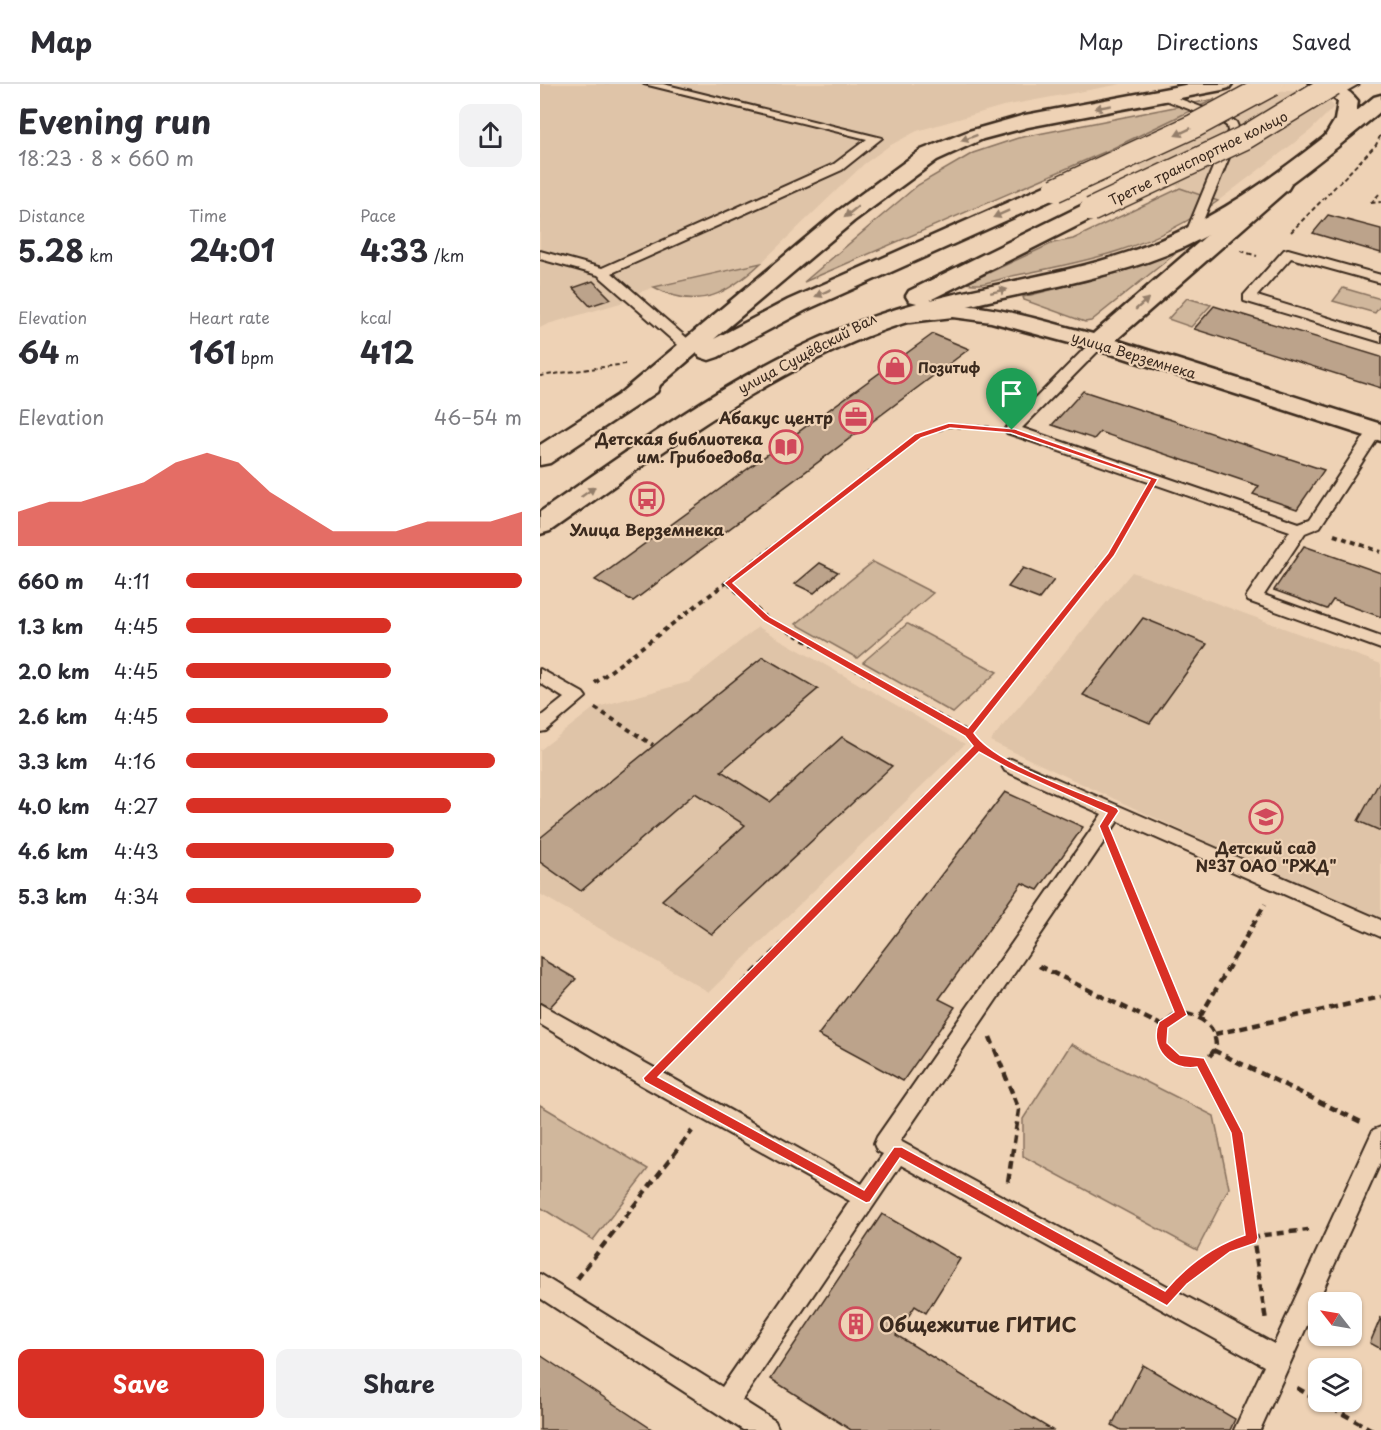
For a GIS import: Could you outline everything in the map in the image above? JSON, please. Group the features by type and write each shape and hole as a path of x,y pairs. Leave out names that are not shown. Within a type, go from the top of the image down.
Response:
{"main road":[{"path":"540,457 629,398 846,216 897,176 929,155 976,135 1025,121 1222,84"},
{"name":"Третье транспортное кольцо","path":"629,398 797,305 1194,126 1272,84"},
{"path":"1319,84 1342,86 1348,101 1349,108 1335,138"},
{"name":"Третье транспортное кольцо","path":"1091,210 1232,144 1342,86"},
{"path":"1098,343 1302,165 1381,101"},
{"path":"784,363 882,322 936,305 1109,266 1191,235 1235,210 1302,165"},
{"name":"улица Сущёвский Вал","path":"540,525 721,400 784,363 1091,210"},
{"name":"улица Верземнека","path":"882,322 932,311 974,311 1098,343 1378,432"}],"lane":[{"path":"603,272 838,166 876,138 649,84"},
{"path":"1164,96 1224,119 1232,124 1234,131 1191,235"},
{"path":"1381,279 1288,253 1249,298 1381,338"},
{"path":"540,255 603,272 690,348"},
{"path":"1098,343 1012,430 1303,528"},
{"path":"1378,432 1315,523 1303,528 1254,597 1381,643"},
{"path":"540,675 577,697 540,726"},
{"path":"1011,766 1109,819 1277,883 1381,929"},
{"path":"1109,819 885,1144 1275,1359"},
{"path":"540,1013 649,1078 866,1198"},
{"path":"1247,1430 1275,1359 1339,1227 1376,1132"},
{"path":"725,1404 898,1151"},
{"path":"540,1285 766,1430"}],"path":[{"path":"1288,253 1290,232 1376,145 1381,134"},
{"path":"1381,192 1371,203 1381,202"},
{"path":"540,376 625,364"},
{"path":"653,745 577,697 918,436 949,426 1012,430"},
{"path":"969,733 1111,554 1154,479"},
{"path":"1303,528 1381,552"},
{"path":"728,583 767,619 969,733 978,747 1011,766"},
{"path":"649,1078 978,747"},
{"path":"1109,819 1181,1015"},
{"path":"1200,1017 1277,883"},
{"path":"1016,954 1163,1026"},
{"path":"1215,1034 1381,997"},
{"path":"1181,1015 1200,1017 1211,1026 1215,1034 1214,1050 1200,1061 1186,1062 1168,1054 1160,1038 1163,1026 1172,1017 1181,1015"},
{"path":"973,1016 992,1038 1019,1110 1004,1209"},
{"path":"1214,1050 1376,1132"},
{"path":"1200,1061 1237,1133 1251,1238 1275,1359"},
{"path":"562,1299 709,1111"},
{"path":"1167,1299 1183,1280 1226,1247 1264,1234 1339,1227"},
{"path":"1340,1412 1372,1430"}],"shaded area":[{"path":"540,84 1121,84 1003,106 917,131 889,146 864,164 761,263 674,281 640,292 624,302 540,328"},
{"path":"1271,90 1303,92 1326,100 1333,105 1333,108 1311,130 1218,201 1180,188 1107,151 1215,99"},
{"path":"1215,99 1107,151 804,282 918,185 973,153 1018,138"},
{"path":"1180,188 1218,201 1169,230 1120,250 1068,265 990,282 967,283 1053,243 1073,239"},
{"path":"1175,254 1091,321 1085,322 1024,300 1023,297 1121,272"},
{"path":"761,263 737,283 712,296 685,298 654,287"},
{"path":"1343,288 1381,299 1381,305 1375,313 1333,301"},
{"path":"1187,298 1211,305 1191,327 1168,319"},
{"path":"873,562 933,593 857,658 796,624"},
{"name":"Детский сад №37 ОАО \"РЖД\"","path":"1132,572 1381,664 1381,921 990,741"},
{"path":"907,624 997,672 953,713 863,662"},
{"path":"758,627 965,744 709,992 540,894 540,750 594,708 689,682"},
{"path":"1071,1044 1214,1116 1229,1188 1197,1250 1023,1156 1023,1119"},
{"path":"540,1105 648,1169 593,1240 540,1207"}],"building":[{"path":"1328,215 1381,229 1381,253 1313,233"},
{"path":"593,281 611,299 590,306 573,288"},
{"path":"1214,306 1381,357 1381,388 1194,329"},
{"path":"933,334 969,349 633,601 595,580"},
{"path":"1083,391 1324,470 1297,509 1253,494 1259,486 1100,432 1094,439 1052,425"},
{"path":"1304,546 1381,573 1381,617 1333,600 1327,609 1274,590"},
{"path":"820,563 838,572 814,593 795,584"},
{"path":"1023,568 1054,580 1039,599 1008,587"},
{"path":"1143,618 1207,644 1150,723 1083,695"},
{"path":"763,657 818,689 721,771 770,802 842,737 892,766 712,934 662,900 745,825 695,793 581,891 540,862 540,838"},
{"path":"1381,779 1381,831 1358,821"},
{"path":"1005,792 1083,827 1038,890 1022,883 939,999 955,1007 903,1081 818,1035"},
{"path":"540,958 576,979 549,1008 540,1003"},
{"name":"Общежитие ГИТИС","path":"882,1214 960,1259 926,1313 915,1306 896,1335 1052,1430 851,1430 771,1379"},
{"path":"1381,1317 1381,1349 1370,1343"},
{"path":"540,1355 653,1430 540,1430"},
{"path":"1143,1365 1235,1419 1230,1430 1121,1430 1112,1425"}],"place":[{"name":"Позитиф","path":"895,367"},
{"name":"Абакус центр","path":"856,417"},
{"name":"Детская библиотека им. Грибоедова","path":"786,447"},
{"name":"Улица Верземнека","path":"647,499"},
{"name":"Детский сад №37 ОАО \"РЖД\"","path":"1266,817"},
{"name":"Общежитие ГИТИС","path":"856,1324"}],"route":[{"path":"1012,430 949,426 918,436 728,583 767,619 969,733 978,747 649,1078 866,1198 898,1151 1167,1299 1183,1280 1226,1247 1251,1238 1237,1133 1200,1061 1191,1063 1176,1059 1162,1046 1160,1038 1163,1026 1172,1017 1181,1015 1104,826 1114,811 1011,766 978,747 969,733 1111,554 1154,479 1012,430"}]}
